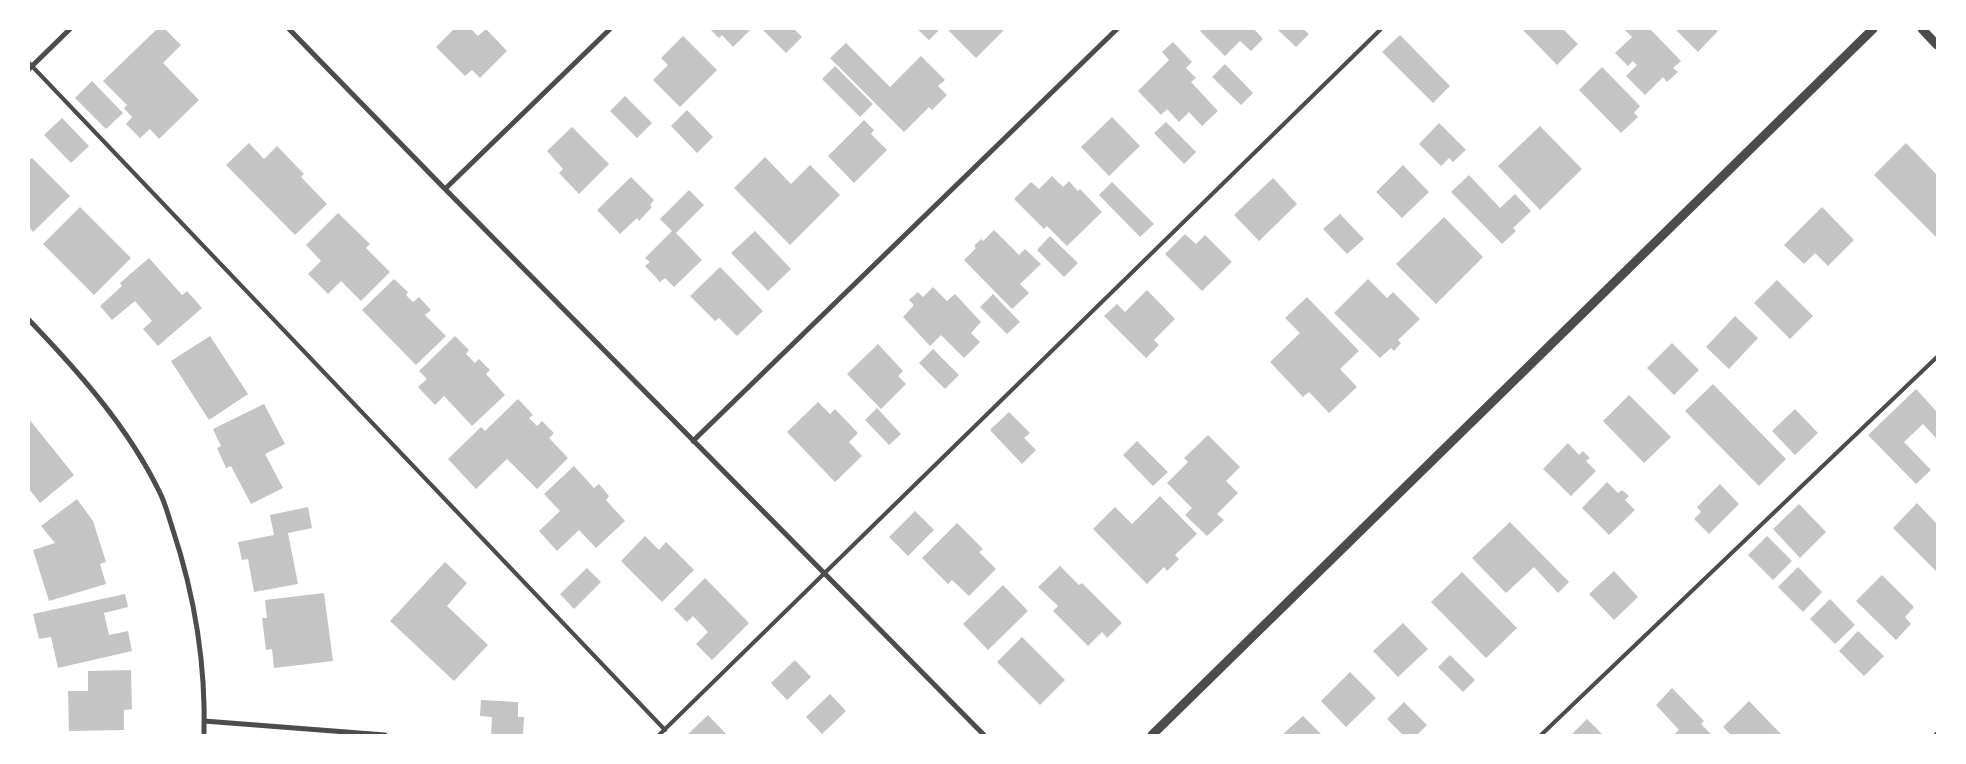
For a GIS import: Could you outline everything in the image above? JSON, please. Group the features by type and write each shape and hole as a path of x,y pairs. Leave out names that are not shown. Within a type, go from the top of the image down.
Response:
{"street":[{"path":"30,66 70,29"},
{"path":"289,29 984,735"},
{"path":"445,189 610,29"},
{"path":"694,441 1117,29"},
{"path":"1152,735 1873,29"},
{"path":"1922,29 1937,45"},
{"path":"29,320 76,369 138,452 160,492 178,546 192,607 203,675 204,735"},
{"path":"204,721 385,735"}],"lane":[{"path":"659,735 1381,29"},
{"path":"30,66 665,730"},
{"path":"1541,735 1937,357"}],"building":[{"path":"157,29 165,29 181,45 163,63 199,100 159,139 150,129 140,138 126,124 132,117 124,108 127,105 103,81"},
{"path":"454,29 471,29 478,36 486,29 507,51 480,78 472,70 465,76 436,47"},
{"path":"710,29 751,29 733,47 722,35 719,38"},
{"path":"762,29 794,29 802,37 786,53"},
{"path":"917,29 940,29 929,40"},
{"path":"947,29 1005,29 976,58"},
{"path":"1203,29 1254,29 1263,39 1251,51 1240,41 1225,56 1200,31"},
{"path":"1277,29 1303,29 1309,34 1296,47"},
{"path":"1522,29 1563,29 1578,44 1557,65"},
{"path":"1624,29 1650,29 1681,61 1673,68 1678,72 1667,82 1663,77 1645,95 1626,76 1637,65 1633,61 1628,66 1615,53 1632,37"},
{"path":"1675,29 1716,29 1718,31 1698,52"},
{"path":"1400,35 1450,86 1433,103 1382,52"},
{"path":"683,36 717,70 680,107 653,80 668,65 661,58"},
{"path":"1173,42 1192,62 1186,68 1196,78 1191,82 1218,111 1202,126 1189,112 1179,122 1167,109 1161,115 1138,91 1169,60 1162,52"},
{"path":"846,43 890,87 921,56 945,80 938,86 947,95 932,110 929,107 904,132 830,58"},
{"path":"1225,64 1253,93 1241,105 1212,77"},
{"path":"835,66 873,104 860,117 822,79"},
{"path":"1602,67 1640,106 1634,113 1638,117 1621,133 1579,90"},
{"path":"92,81 123,113 106,129 75,98"},
{"path":"625,96 652,123 637,138 610,111"},
{"path":"687,110 713,137 697,153 671,126"},
{"path":"1112,117 1140,146 1109,176 1081,147"},
{"path":"62,118 89,146 71,163 44,135"},
{"path":"864,120 874,130 871,134 887,150 854,183 828,156"},
{"path":"1166,122 1196,152 1184,164 1154,133"},
{"path":"1439,123 1466,150 1453,162 1449,158 1441,166 1419,144"},
{"path":"1540,126 1582,169 1540,210 1498,166"},
{"path":"572,127 609,164 579,194 559,173 563,169 547,151"},
{"path":"249,143 264,159 277,146 304,174 301,177 327,204 295,235 226,165"},
{"path":"1906,143 1937,175 1937,238 1874,175"},
{"path":"765,157 791,184 810,165 840,195 790,245 734,188"},
{"path":"32,158 70,196 33,232 29,227 29,160"},
{"path":"1403,165 1429,192 1402,218 1376,192"},
{"path":"1469,175 1500,208 1515,194 1531,211 1513,228 1516,231 1502,244 1451,192"},
{"path":"1052,176 1063,187 1069,181 1078,191 1080,189 1102,212 1067,246 1047,226 1044,229 1014,199 1031,182 1039,189"},
{"path":"631,177 654,200 650,205 652,207 639,221 637,218 620,234 597,210"},
{"path":"1273,178 1297,204 1259,241 1234,215"},
{"path":"1112,182 1154,224 1140,237 1099,195"},
{"path":"689,190 704,205 676,233 702,260 674,287 665,278 660,282 645,266 650,262 645,258 672,231 660,219"},
{"path":"80,207 131,258 94,295 43,244"},
{"path":"1822,207 1854,240 1828,266 1815,253 1804,264 1784,245"},
{"path":"338,213 370,244 366,248 390,272 361,301 341,281 328,294 308,274 321,261 306,245"},
{"path":"1340,214 1364,239 1347,254 1323,229"},
{"path":"1444,217 1483,257 1436,304 1396,264"},
{"path":"994,230 1019,255 1025,249 1041,264 1020,284 1029,293 1012,309 964,260 976,248 974,246 981,239 983,241"},
{"path":"755,231 791,269 768,291 731,253"},
{"path":"1185,234 1196,244 1205,235 1232,262 1202,291 1165,254"},
{"path":"1050,236 1078,263 1064,277 1037,250"},
{"path":"149,258 182,295 187,291 202,308 158,346 143,329 152,321 135,301 112,320 100,306 122,286 120,283"},
{"path":"720,267 763,311 737,336 719,318 715,321 690,296"},
{"path":"394,279 408,292 406,295 413,302 419,297 431,310 425,315 446,336 416,365 362,310"},
{"path":"1368,279 1387,298 1393,292 1420,319 1398,340 1401,343 1394,351 1391,348 1380,358 1334,313"},
{"path":"1777,280 1813,316 1790,339 1754,303"},
{"path":"933,287 947,301 955,294 981,322 971,333 980,342 964,358 941,335 930,346 903,317 914,305 909,300 918,292 923,297"},
{"path":"1147,290 1175,319 1154,340 1159,345 1146,358 1104,316 1117,304 1125,312"},
{"path":"993,294 1020,322 1007,334 980,307"},
{"path":"1307,297 1359,351 1340,369 1357,387 1329,413 1309,392 1303,397 1270,362 1300,333 1285,318"},
{"path":"1735,316 1758,338 1729,369 1706,347"},
{"path":"210,336 248,394 209,420 171,361"},
{"path":"455,336 469,350 466,354 475,363 479,359 490,370 486,374 505,395 472,426 444,396 435,405 418,387 427,379 419,371"},
{"path":"1672,343 1699,370 1674,395 1647,368"},
{"path":"878,344 903,371 898,376 906,384 881,409 847,374"},
{"path":"933,349 959,375 945,389 919,363"},
{"path":"1713,384 1786,459 1759,486 1685,411"},
{"path":"1916,389 1937,412 1937,439 1923,424 1904,442 1931,470 1916,484 1868,435"},
{"path":"1629,395 1671,437 1644,463 1603,421"},
{"path":"518,399 533,415 529,418 537,426 542,421 554,433 549,438 568,458 537,489 507,459 476,489 448,459 481,427 485,431"},
{"path":"818,402 830,414 835,409 858,433 849,442 862,456 835,482 787,432"},
{"path":"264,404 285,444 265,454 283,488 251,504 231,466 226,468 217,448 221,446 213,429"},
{"path":"877,408 901,434 889,445 865,420"},
{"path":"1795,409 1818,433 1795,455 1772,431"},
{"path":"1009,412 1030,433 1024,438 1036,450 1022,464 990,430"},
{"path":"29,419 74,475 40,503 29,489"},
{"path":"1208,435 1240,467 1226,481 1238,493 1217,514 1224,520 1207,536 1185,515 1192,508 1167,483 1188,462 1184,458"},
{"path":"1137,441 1168,472 1153,486 1123,455"},
{"path":"1568,443 1579,455 1583,451 1590,458 1586,461 1596,471 1571,496 1543,469"},
{"path":"574,466 594,488 599,484 609,496 606,500 625,521 596,548 579,530 557,551 539,531 560,511 544,494"},
{"path":"1607,482 1618,493 1622,490 1629,496 1625,500 1635,510 1609,535 1582,508"},
{"path":"1720,484 1739,504 1709,534 1694,519 1701,512 1697,507"},
{"path":"1160,496 1197,534 1175,555 1179,559 1167,571 1164,567 1147,584 1093,529 1115,507 1132,524"},
{"path":"77,499 93,521 106,562 100,564 106,584 49,601 33,550 55,543 41,526"},
{"path":"1917,503 1937,524 1937,572 1893,528"},
{"path":"1799,504 1826,532 1800,558 1773,529"},
{"path":"308,507 312,528 288,533 298,584 254,592 248,559 242,560 238,542 274,535 270,515"},
{"path":"915,511 934,530 908,556 889,537"},
{"path":"1510,522 1569,582 1558,593 1534,567 1506,593 1472,558"},
{"path":"957,523 983,549 979,552 996,569 969,596 952,580 948,584 922,558"},
{"path":"645,536 659,550 666,542 694,570 662,602 621,561"},
{"path":"1767,536 1792,561 1773,580 1748,555"},
{"path":"445,562 467,583 447,606 488,645 454,681 390,621"},
{"path":"1060,566 1079,585 1082,583 1122,623 1107,638 1102,632 1088,646 1053,611 1058,606 1038,587"},
{"path":"1798,567 1822,592 1803,612 1778,587"},
{"path":"587,568 601,582 574,609 560,594"},
{"path":"1614,571 1638,597 1614,620 1589,594"},
{"path":"1462,572 1517,628 1486,658 1431,602"},
{"path":"1882,575 1914,607 1905,617 1911,624 1896,640 1856,601"},
{"path":"705,578 749,623 712,660 696,644 708,632 693,616 687,622 674,609"},
{"path":"1003,585 1028,611 988,650 963,624"},
{"path":"324,593 333,661 274,668 272,649 266,650 262,618 267,618 265,600"},
{"path":"125,594 128,607 104,613 109,635 128,631 132,651 58,668 51,637 39,639 33,614"},
{"path":"1830,599 1855,625 1835,644 1810,619"},
{"path":"1403,623 1428,649 1398,677 1373,651"},
{"path":"1858,631 1884,656 1864,676 1839,651"},
{"path":"1022,637 1065,680 1040,705 997,662"},
{"path":"1450,655 1475,680 1463,692 1438,667"},
{"path":"795,660 811,677 787,700 771,683"},
{"path":"131,670 132,709 124,710 124,730 69,731 68,691 88,691 88,671"},
{"path":"1350,672 1376,698 1346,727 1321,701"},
{"path":"1672,688 1704,721 1701,724 1712,735 1673,735 1679,730 1656,705"},
{"path":"830,694 846,711 822,734 806,717"},
{"path":"481,700 518,702 518,717 524,717 523,735 491,735 492,717 480,716"},
{"path":"1749,701 1782,735 1731,735 1723,727"},
{"path":"1404,702 1427,725 1417,735 1403,735 1387,719"},
{"path":"708,715 727,735 687,735"},
{"path":"1303,716 1322,735 1282,735"},
{"path":"1587,719 1603,735 1571,735"}]}
